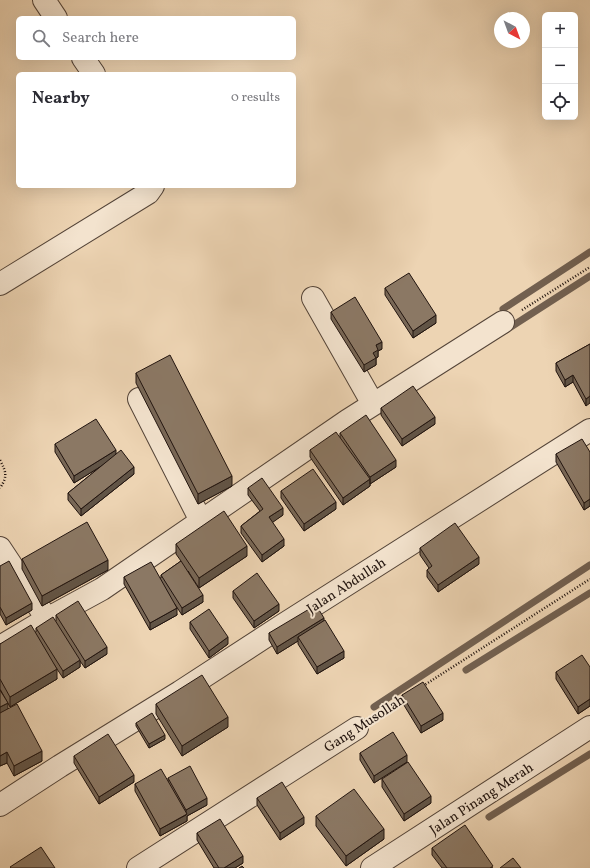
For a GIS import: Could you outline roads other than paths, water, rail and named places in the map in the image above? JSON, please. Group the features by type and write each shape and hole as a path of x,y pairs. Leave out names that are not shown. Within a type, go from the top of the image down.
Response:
{"street":[{"path":"44,0 55,16"},
{"path":"84,60 93,72"},
{"path":"0,284 148,193 152,188"},
{"path":"313,298 373,404"},
{"path":"0,647 102,589 373,404 503,322"},
{"path":"139,399 201,521"},
{"name":"Jalan Abdullah","path":"0,806 60,766 180,692 590,430"},
{"path":"0,548 47,620"},
{"name":"Jalan Pinang Merah","path":"372,868 590,727"},
{"name":"Gang Musollah","path":"138,868 357,728"}],"waterway":[{"path":"503,309 590,252"},
{"path":"506,330 590,276"},
{"path":"374,707 590,565"},
{"path":"466,670 590,593"},
{"path":"489,817 590,754"}]}
